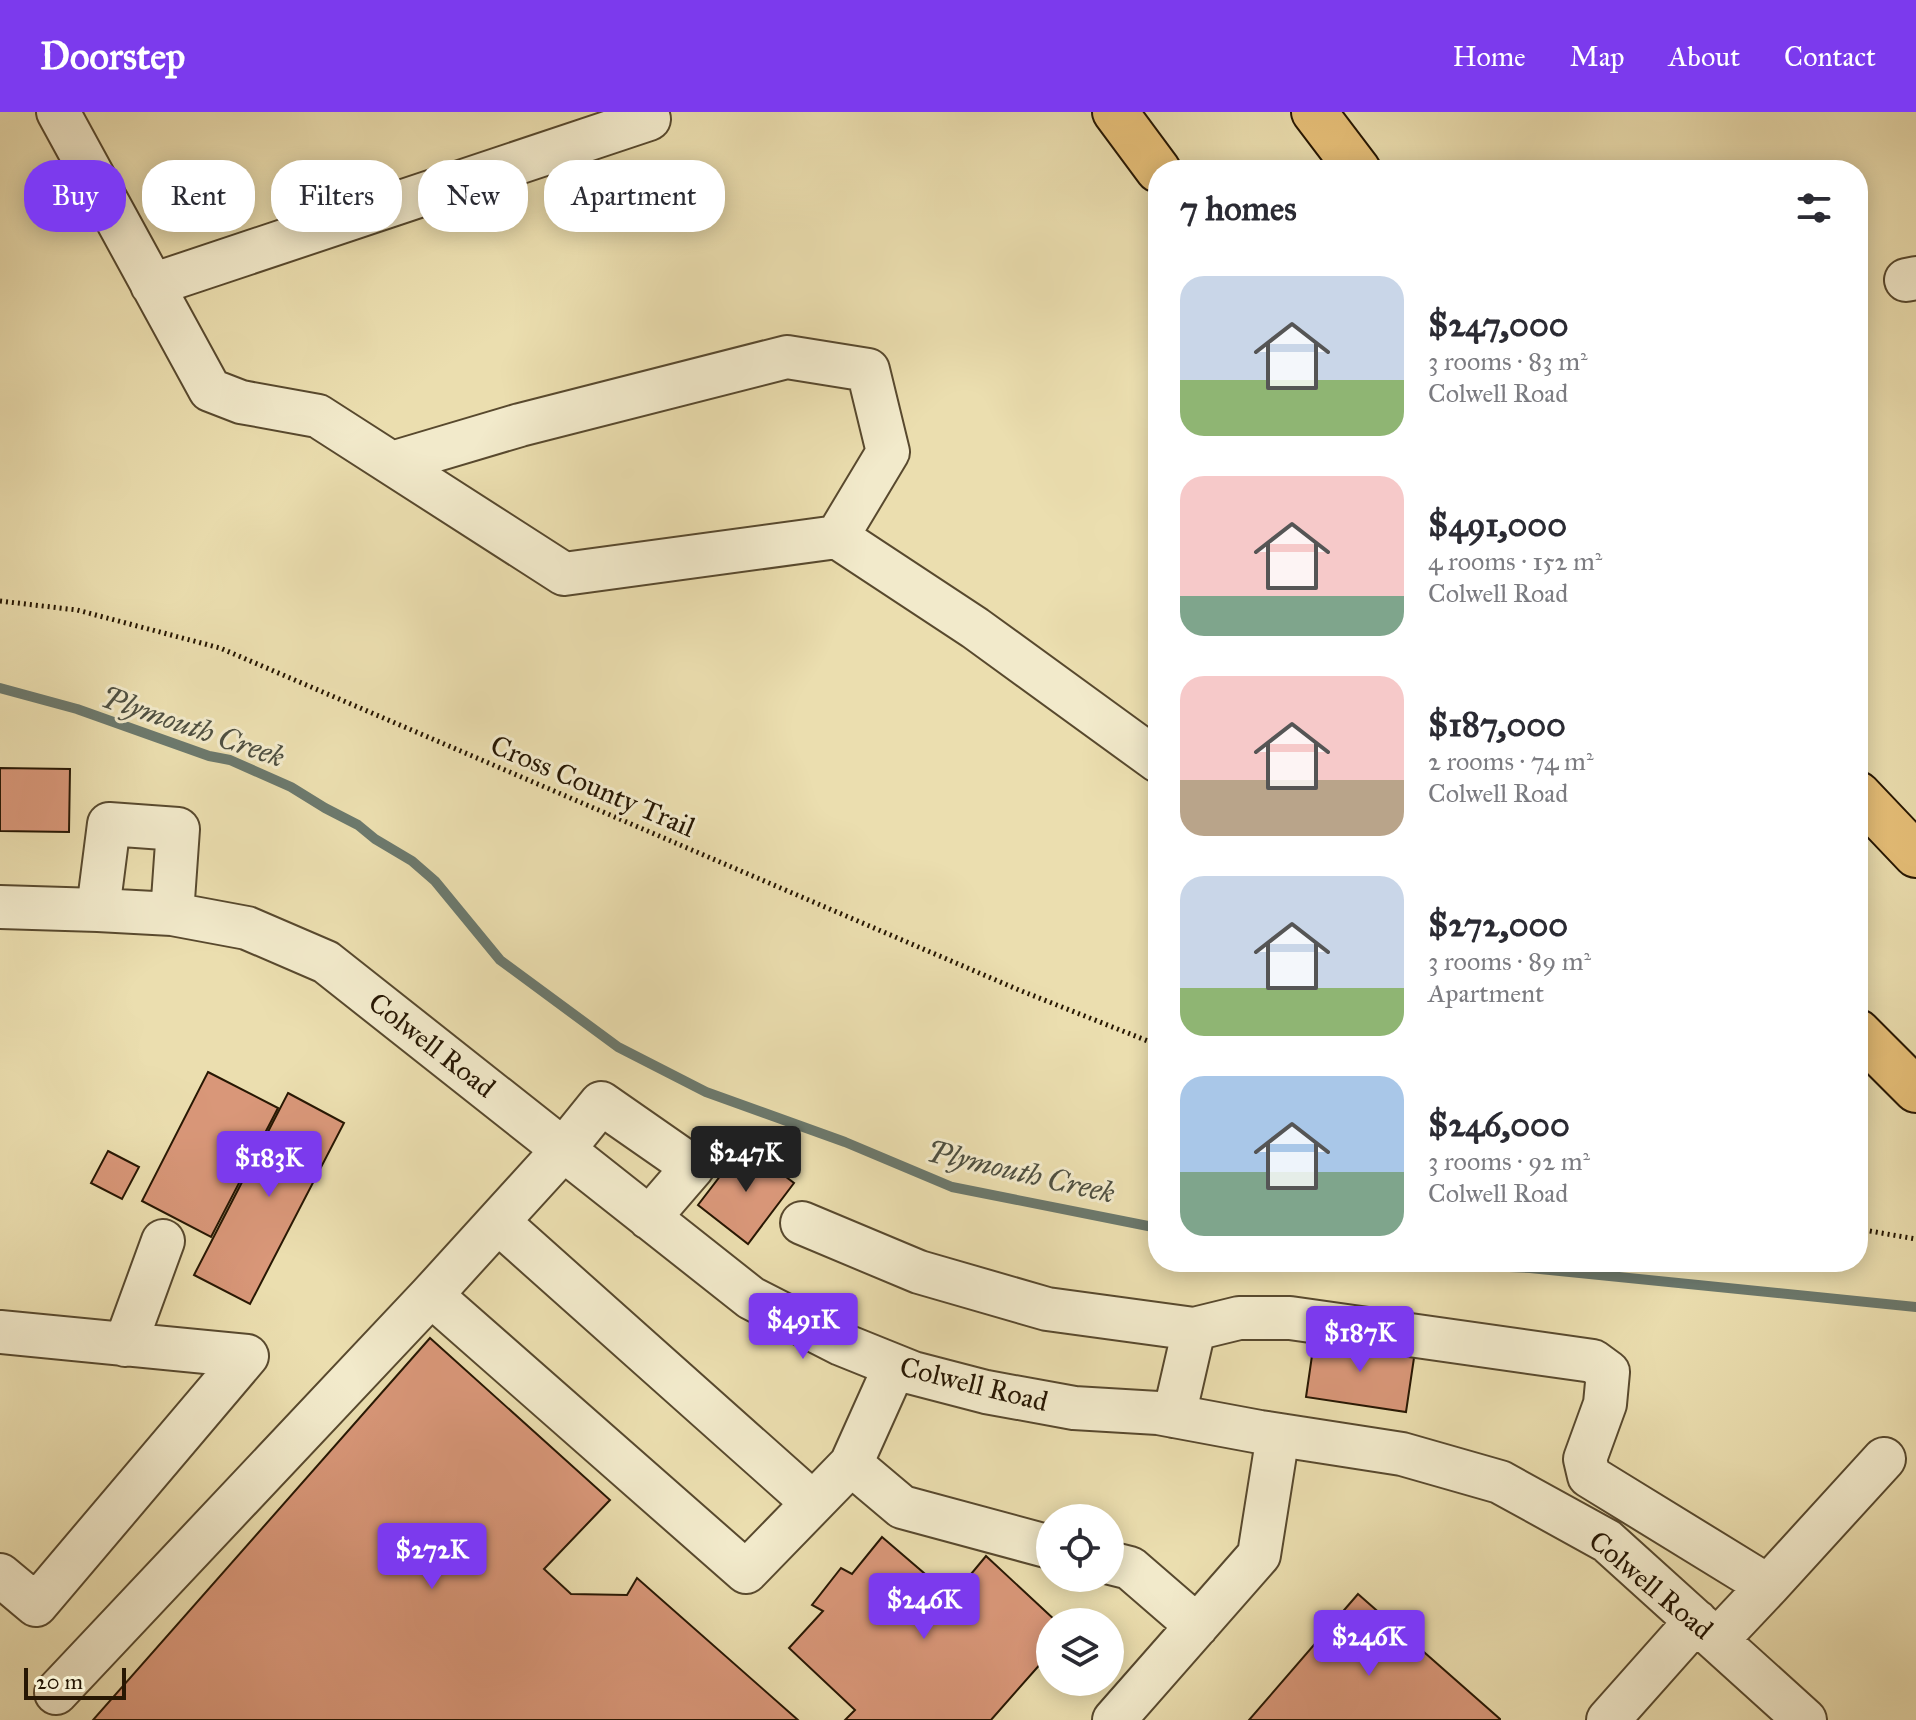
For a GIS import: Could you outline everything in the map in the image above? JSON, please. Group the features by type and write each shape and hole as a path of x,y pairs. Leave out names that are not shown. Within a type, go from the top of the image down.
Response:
{"highway":[{"path":"1115,112 1151,160"},
{"path":"1314,112 1350,160"},
{"path":"1868,805 1916,855"},
{"path":"1868,1042 1916,1090"}],"street":[{"path":"58,112 210,390 241,402 318,416 564,574 837,537 975,628 1148,754"},
{"path":"152,285 649,119"},
{"path":"392,463 520,425 787,357 868,370 888,452 837,537"},
{"path":"98,910 109,824 178,829 172,914"},
{"name":"Colwell Road","path":"0,907 172,914 247,928 326,962 751,1298 841,1344 913,1373 986,1392 1074,1408 1158,1413 1402,1454 1500,1482 1607,1541 1805,1720"},
{"path":"56,1693 431,1295 563,1150 601,1103 693,1167 649,1218"},
{"path":"498,1222 813,1503"},
{"path":"802,1223 919,1272 1047,1309 1194,1329 1239,1318 1290,1318 1593,1361 1608,1372 1605,1404 1585,1459 1589,1476 1768,1586"},
{"path":"125,1345 163,1241"},
{"path":"431,1295 746,1572 851,1464 895,1366"},
{"path":"1174,1416 1194,1329"},
{"path":"0,1332 247,1356 36,1605 0,1575"},
{"path":"1114,1720 1259,1555 1278,1435"},
{"path":"1608,1720 1707,1631 1768,1586 1884,1459"},
{"path":"851,1464 902,1507 1036,1543"},
{"path":"1124,1566 1130,1568 1197,1626"}],"path":[{"name":"Cross County Trail","path":"0,601 77,610 220,648 1019,990 1148,1041"},
{"path":"1868,1231 1916,1239"}],"building":[{"path":"0,768 70,769 69,832 0,831"},
{"path":"208,1072 278,1108 211,1237 142,1201"},
{"path":"288,1093 344,1123 250,1304 194,1275"},
{"path":"744,1145 794,1183 748,1244 698,1205"},
{"path":"108,1151 139,1167 122,1199 91,1183"},
{"path":"1315,1335 1415,1351 1406,1412 1306,1397"},
{"path":"430,1338 610,1500 544,1569 571,1594 627,1595 637,1578 798,1720 93,1720"},
{"path":"882,1537 952,1597 986,1556 1042,1608 1036,1608 1036,1669 991,1720 845,1720 855,1710 789,1648 823,1611 812,1605 841,1568 852,1574"},
{"path":"1358,1594 1500,1719 1500,1720 1249,1720"}],"waterway":[{"name":"Plymouth Creek","path":"0,688 77,709 209,756 230,760 291,787 358,825 412,861 435,881 500,960 618,1047 706,1092 845,1142 952,1187 1148,1226"},
{"name":"Plymouth Creek","path":"1570,1272 1916,1307"}]}
